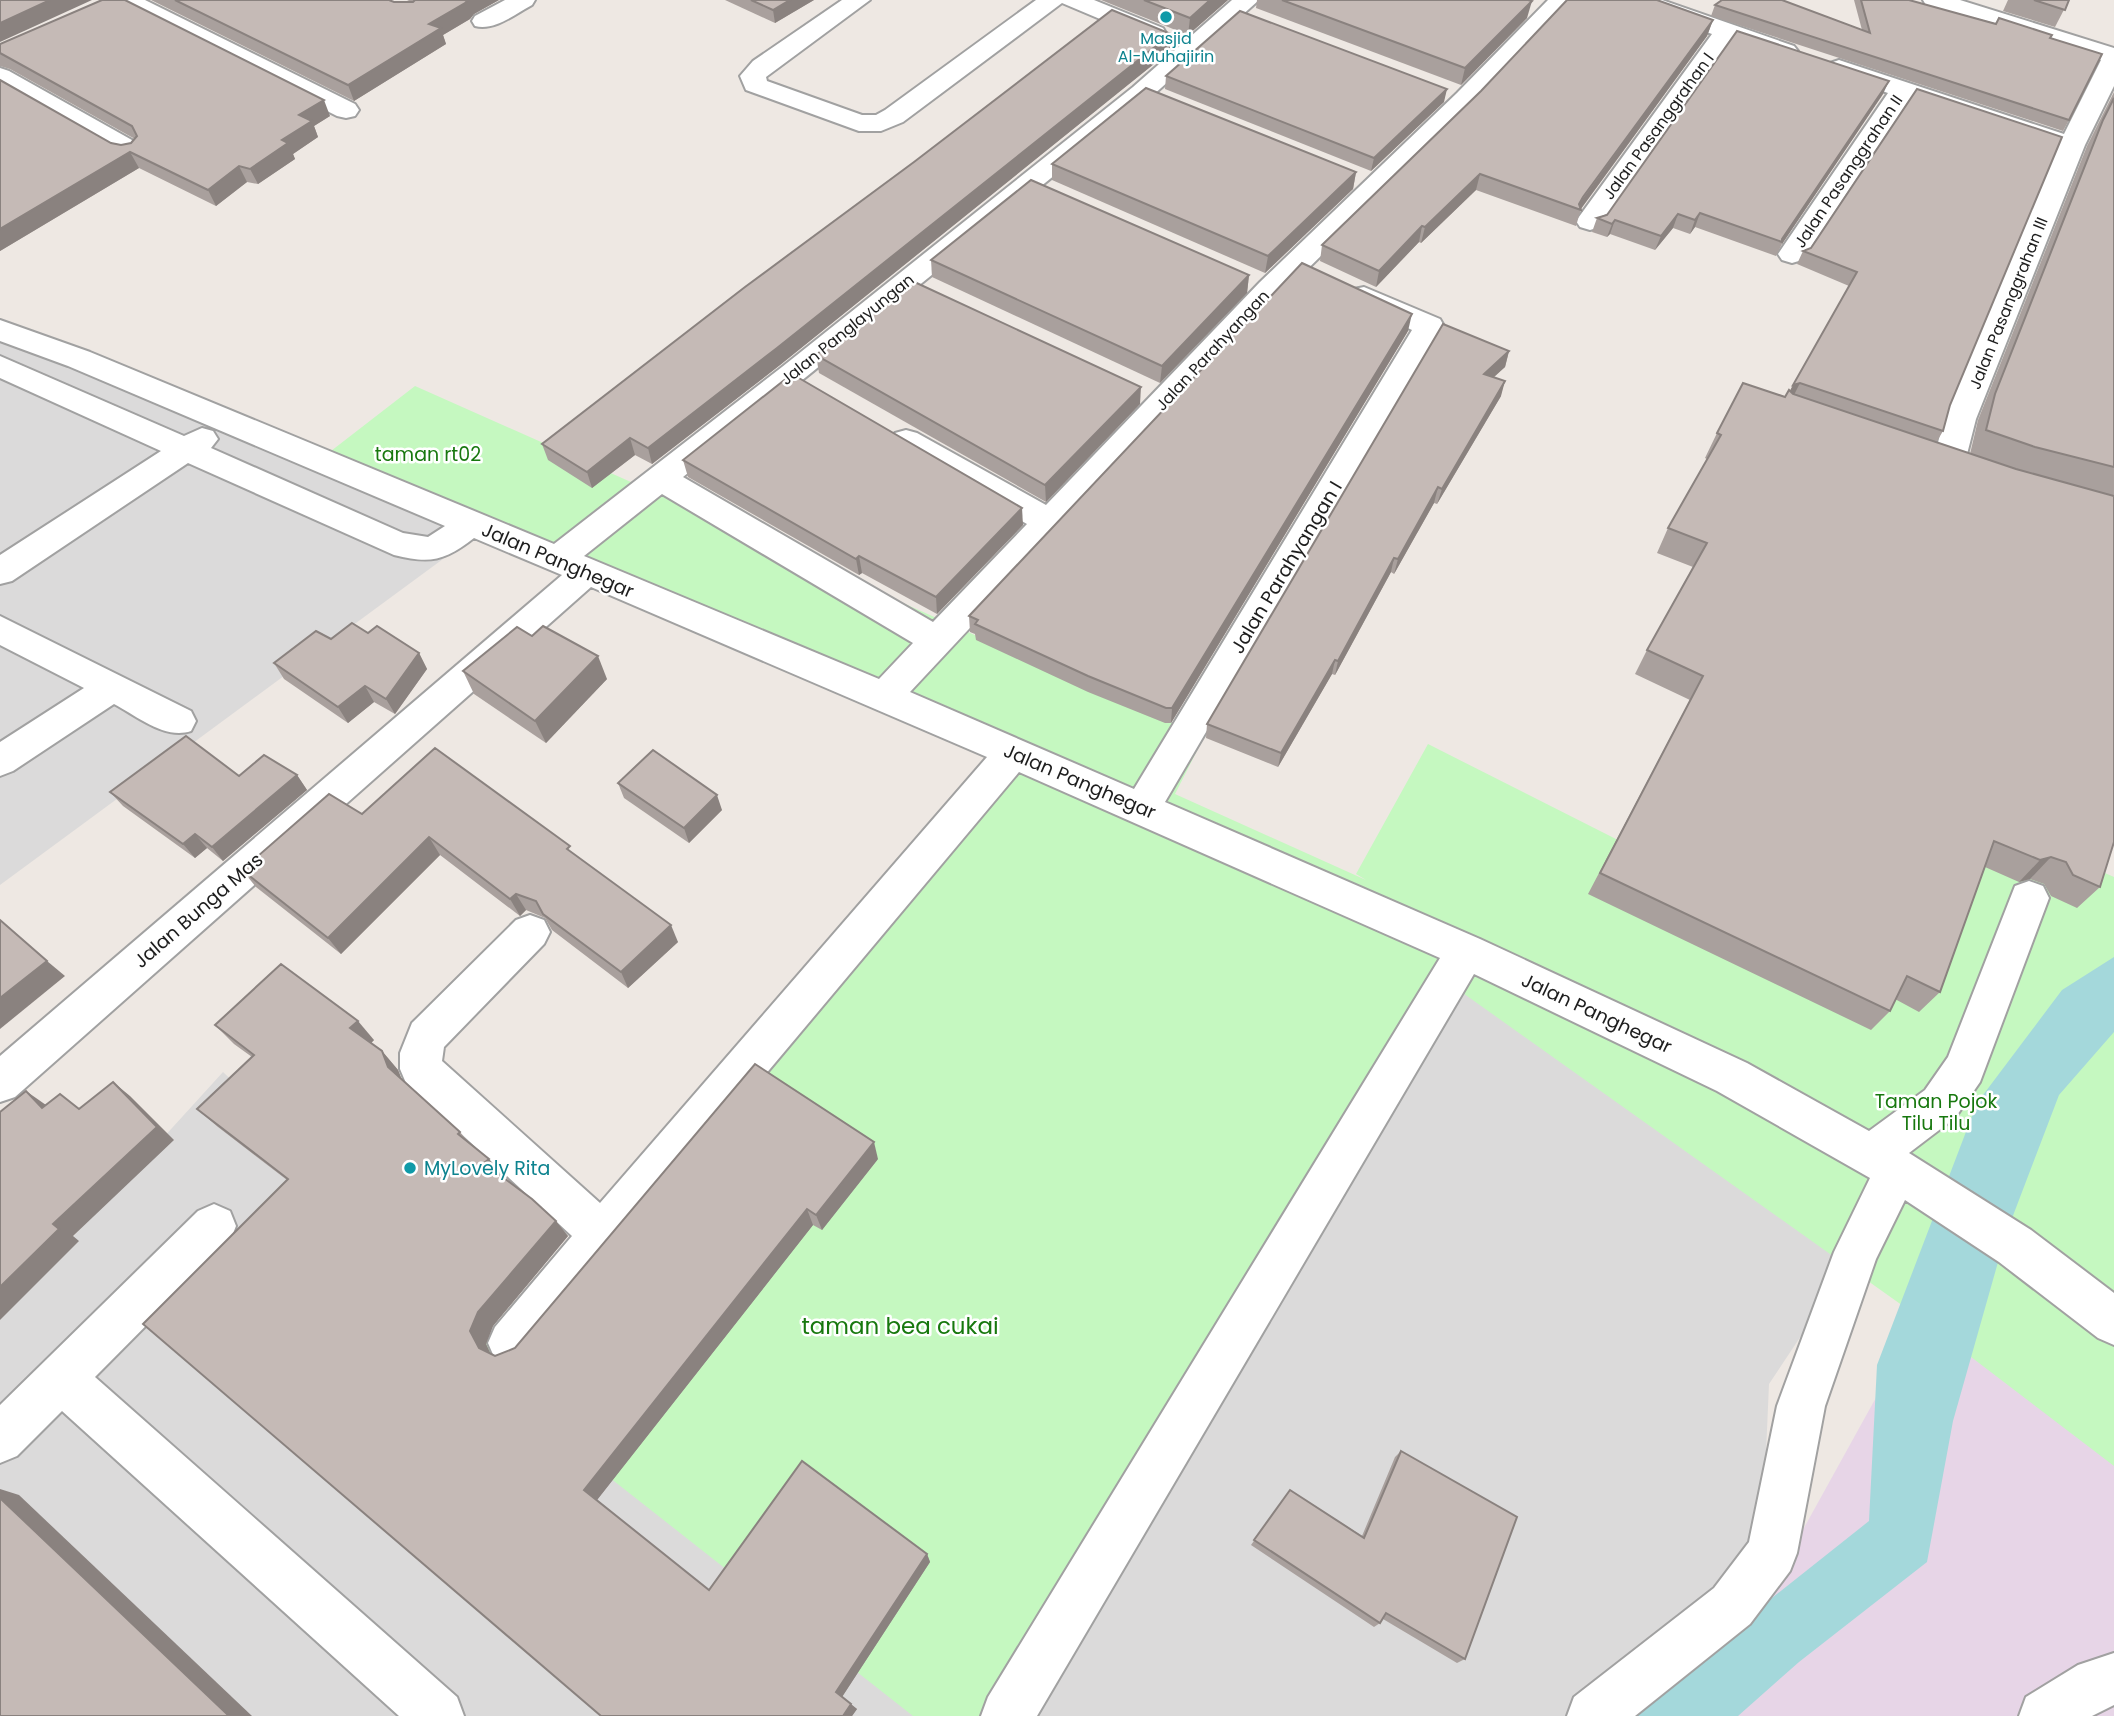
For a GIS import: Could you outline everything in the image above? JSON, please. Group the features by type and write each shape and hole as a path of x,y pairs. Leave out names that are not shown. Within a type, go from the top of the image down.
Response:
{"street":[{"path":"484,21 523,0"},
{"path":"858,0 762,66 753,76 755,85 859,123 881,123 1052,0"},
{"path":"1072,0 1192,48"},
{"path":"1638,0 1726,32 2073,145"},
{"path":"1935,0 2114,58"},
{"path":"117,2 346,110"},
{"name":"Jalan Parahyangan","path":"884,696 1051,523 1153,394 1257,284 1320,275 1362,180 1545,6"},
{"name":"Jalan Panglayungan","path":"573,565 660,478 793,374 918,286 1042,188 1155,97 1192,48 1248,11"},
{"name":"Jalan Pasanggrahan l","path":"1590,221 1726,32"},
{"name":"Jalan Pasanggrahan llI","path":"1950,462 1960,419 2073,145 2114,58"},
{"path":"0,76 130,150"},
{"name":"Jalan Pasanggrahan II","path":"1793,254 1903,89"},
{"name":"Jalan Parahyangan I","path":"1143,807 1429,326 1320,275"},
{"name":"Jalan Panghegar","path":"0,330 79,359 884,696 1143,807 1466,951 1732,1077 1898,1171 2015,1246 2114,1322"},
{"path":"0,366 394,543 425,552 437,549 471,523"},
{"path":"793,374 823,394"},
{"path":"0,572 228,423"},
{"path":"883,428 1051,523"},
{"path":"660,478 938,641"},
{"name":"Jalan Bunga Mas","path":"0,1083 573,565"},
{"path":"0,629 178,721"},
{"path":"0,761 113,687"},
{"path":"511,1343 1014,752"},
{"path":"1593,1716 1732,1606 1772,1553 1801,1406 1856,1252 1898,1171 1965,1068 2029,898"},
{"path":"530,932 427,1036 421,1053 421,1069 602,1234"},
{"path":"1007,1716 1466,951"},
{"path":"0,1439 214,1226"},
{"path":"60,1378 438,1716"},
{"path":"2045,1716 2096,1683 2114,1679"}],"shaded area":[{"path":"0,338 477,534 0,885"},
{"path":"1123,816 1886,1208 1769,1384 1763,1522 1714,1606 1592,1716 0,1716 0,1317 223,1072 655,1482"},
{"path":"1920,1318 2114,1462 2114,1716 1700,1716"}],"green space":[{"path":"415,386 1204,737 1175,794 1366,880 1356,874 1428,744 1849,957 1911,787 2114,877 2114,1466 1920,1318 1453,986 1008,1716 913,1716 465,1364 1023,759 309,468"}],"water":[{"path":"2114,957 2114,1032 2059,1095 2006,1234 1953,1421 1927,1562 1799,1662 1738,1716 1623,1716 1869,1521 1877,1365 1977,1103 2062,990"}],"building":[{"path":"0,0 50,0 0,23"},
{"path":"102,0 125,0 324,100 299,115 312,121 282,140 288,143 250,169 239,166 208,190 130,152 0,229 0,80 111,143 131,143 137,136 132,126 0,53 0,44"},
{"path":"175,0 468,0 429,24 441,28 348,85"},
{"path":"751,0 790,0 773,10"},
{"path":"1144,0 1210,0 1190,18"},
{"path":"1282,0 1528,0 1532,1 1465,68"},
{"path":"1567,0 1657,0 1713,20 1583,197 1579,204 1581,210 1480,174 1425,227 1422,226 1379,271 1322,245 1481,91"},
{"path":"1722,0 1782,0 1870,33 1861,0 1909,0 1996,24 1999,18 2102,54 2069,120 1715,5"},
{"path":"2034,0 2069,0 2065,10"},
{"path":"1112,10 1171,34 648,448 630,438 587,472 542,444 745,287"},
{"path":"1240,11 1447,89 1374,158 1166,76"},
{"path":"1737,31 1889,81 1782,242 1700,213 1695,220 1678,214 1661,236 1615,220 1612,224 1597,218 1607,215"},
{"path":"1146,88 1356,172 1268,256 1052,164"},
{"path":"1917,89 2062,137 1950,405 1943,431 1800,383 1793,385 1857,272 1803,251 1811,248"},
{"path":"2114,98 2114,467 2035,447 1986,430 1995,394"},
{"path":"1031,180 1249,275 1162,366 931,260"},
{"path":"1302,263 1412,314 1172,708 1166,708 1088,676 975,624 978,620 969,616"},
{"path":"908,279 1141,387 1045,485 816,355"},
{"path":"1443,324 1509,351 1484,374 1505,381 1442,489 1438,487 1398,559 1394,558 1338,661 1335,660 1281,753 1207,724"},
{"path":"792,374 1022,508 936,597 859,556 856,559 683,460"},
{"path":"1743,383 1785,397 1789,390 1793,394 2016,469 2114,496 2114,842 2100,887 2073,875 2066,862 2051,857 2040,860 1994,841 1940,992 1907,976 1890,1011 1600,873 1703,676 1647,650 1707,543 1668,528 1721,435 1717,433"},
{"path":"352,623 368,633 377,626 419,653 386,699 365,686 338,707 274,663 316,631 331,639"},
{"path":"543,626 598,656 535,721 463,671 517,627 532,636"},
{"path":"186,736 239,776 264,755 297,775 212,847 195,834 183,844 110,792"},
{"path":"435,748 570,846 567,849 671,925 621,972 543,914 536,901 516,894 510,899 429,837 328,938 242,870 329,794 362,814"},
{"path":"653,750 717,795 684,828 618,783"},
{"path":"0,920 47,961 0,998"},
{"path":"281,964 358,1021 350,1028 382,1051 388,1067 460,1132 458,1134 489,1159 484,1163 556,1221 478,1312 470,1331 479,1348 495,1356 515,1348 755,1064 874,1142 816,1215 807,1209 584,1490 709,1590 802,1461 927,1554 836,1692 851,1704 843,1716 601,1716 143,1324 288,1179 197,1109 254,1055 215,1025"},
{"path":"113,1082 157,1127 53,1224 59,1229 0,1287 0,1112 26,1091 42,1108 60,1094 79,1109"},
{"path":"1401,1451 1517,1517 1465,1659 1386,1613 1380,1623 1254,1540 1290,1490 1364,1538"},
{"path":"0,1498 229,1716 0,1716"}],"place":[{"name":"Masjid Al-Muhajirin","path":"1166,17"},
{"name":"MyLovely Rita","path":"410,1168"}],"park label":[{"name":"taman rt02","path":"428,454"},
{"name":"Taman Pojok Tilu Tilu","path":"1936,1112"},
{"name":"taman bea cukai","path":"900,1326"}]}
